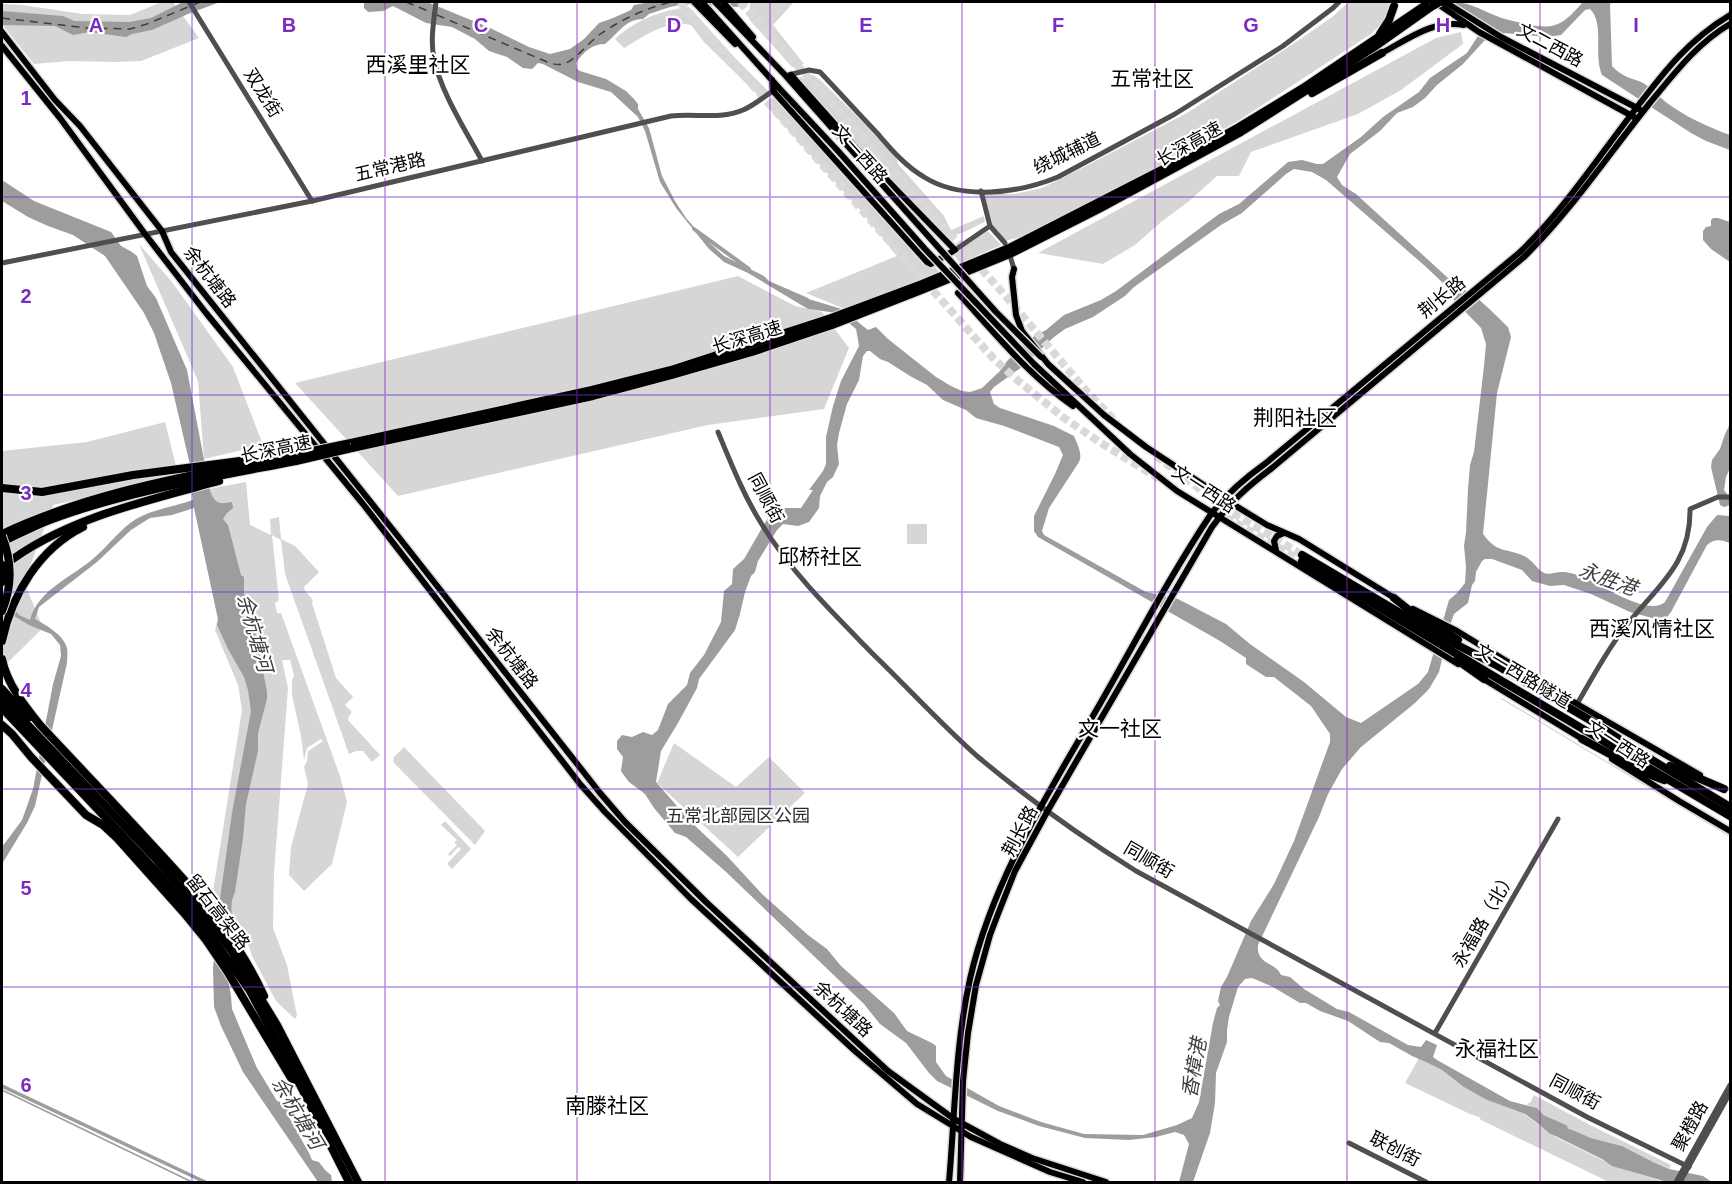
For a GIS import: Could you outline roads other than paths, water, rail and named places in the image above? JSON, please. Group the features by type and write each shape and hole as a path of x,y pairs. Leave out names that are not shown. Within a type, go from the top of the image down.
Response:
{"highway":[{"name":"长深高速","path":"861,311 1009,248 1169,166 1303,88 1430,4 1440,2"},
{"path":"1379,36 1395,4"},
{"name":"长深高速","path":"2,542 46,521 106,502 183,484 211,474 594,396 752,352 832,322 1012,253 1162,176 1271,115 1373,48 1430,4"},
{"path":"1271,115 1382,53"},
{"path":"2,582 2,566 16,556 71,527 211,474 284,460"},
{"path":"2,494 42,492 181,468 211,474"},
{"name":"长深高速","path":"2,535 44,515 87,501 183,484"},
{"path":"2,488 42,492"},
{"path":"2,641 11,610 24,582 47,554 77,530 125,507"},
{"path":"2,535 9,555 10,576 2,611"},
{"name":"文一西路隧道","path":"1731,807 1498,666 1456,637 1433,635 1415,629 1302,558 1433,635 1447,652 1731,816"},
{"path":"1394,598 1433,635"},
{"path":"1447,652 1484,679"},
{"path":"2,658 4,668 21,700 40,725"},
{"path":"3,694 51,736 191,887 235,945 257,980 277,1025"},
{"name":"留石高架路","path":"3,694 154,857 231,950 277,1025 353,1181"},
{"name":"留石高架路","path":"2,708 162,877 202,923 250,991 316,1117 353,1181"},
{"path":"2,723 86,816 103,825 117,838 206,940 316,1117"},
{"path":"1582,739 1645,774 1681,787"},
{"path":"1642,754 1727,791"}],"main road":[{"name":"文一西路","path":"694,2 720,26"},
{"name":"文一西路","path":"702,2 743,52 753,59 772,80 776,90 838,151 1032,367 1151,472 1211,514 1304,570 1433,635 1456,637 1727,791"},
{"name":"文一西路","path":"715,2 736,21"},
{"name":"文一西路","path":"723,2 763,52 788,75 841,139 996,312 1072,387 1124,431 1231,503 1267,525 1299,539 1394,598"},
{"name":"文二西路","path":"1445,2 1499,40 1634,117"},
{"name":"文二西路","path":"1430,4 1468,26 1481,29"},
{"name":"荆长路","path":"1643,108 1641,100 1693,42 1731,15"},
{"path":"1382,53 1418,33 1441,24 1454,23 1468,26"},
{"name":"荆长路","path":"959,1095 963,1081 976,985 990,934 1015,871 1160,615 1219,518 1245,488 1272,468 1459,308 1536,236 1681,64 1710,37 1731,24"},
{"name":"余杭塘路","path":"2,33 55,100 80,126 162,231 171,252 178,261 619,814 706,902 834,1022 888,1071 954,1123"},
{"name":"文二西路","path":"1499,40 1643,108"},
{"name":"余杭塘路","path":"2,46 60,118 206,313 363,504 580,784 605,812 676,885 855,1051 917,1104 1020,1159 1050,1172 1083,1182"},
{"path":"776,90 927,262 931,264 955,250 788,75"},
{"path":"834,124 841,139 857,149"},
{"path":"1014,269 1012,277 1016,315 1022,331 1041,357"},
{"path":"958,293 1005,344 1032,367"},
{"name":"荆长路","path":"959,1095 955,1078 970,980 984,930 1009,865 1164,592 1211,514 1239,483 1459,308"},
{"path":"1277,552 1274,541 1277,536 1284,533"},
{"name":"文一西路","path":"1484,679 1641,778 1731,831"},
{"path":"949,1182 959,1095"},
{"path":"959,1095 963,1128 960,1182"},
{"name":"余杭塘路","path":"963,1128 1032,1158 1106,1182"}],"street":[{"name":"双龙街","path":"189,2 312,201"},
{"path":"436,2 433,57 446,92 482,161"},
{"name":"绕城辅道","path":"788,75 809,70 820,72 902,160 925,178 962,190 999,192 1021,189 1058,177 1175,114 1283,46 1339,2"},
{"name":"五常港路","path":"2,263 312,201 657,120 683,115 717,116 733,113 755,104 776,90"},
{"path":"981,191 990,226 1005,243"},
{"path":"955,250 990,226"},
{"path":"1011,259 1014,269"},
{"name":"同顺街","path":"718,432 737,478 759,521 813,592 976,755 1047,812 1093,845 1136,871 1587,1117 1687,1166"},
{"path":"1577,704 1615,640 1669,577 1678,563 1687,537 1690,509 1718,497 1731,497"},
{"name":"永福路（北）","path":"1435,1033 1558,819"},
{"name":"聚橙路","path":"1680,1182 1731,1085"},
{"name":"聚橙路","path":"1676,1182 1731,1093"},
{"name":"联创街","path":"1349,1143 1426,1182"}],"water":[{"path":"183,2 220,2 152,30 126,37 90,32 73,35 55,26 2,25 2,11 63,16 74,21 129,22 151,18"},
{"path":"364,2 427,2 550,54 570,49 584,39 599,23 631,10 634,5 651,2 751,2 738,7 685,4 649,14 643,19 626,24 605,44 588,49 576,63 577,69 606,79 626,91 638,104 638,109 649,128 662,176 675,201 700,234 724,256 764,276 769,281 808,298 813,304 844,311 868,330 876,327 936,377 962,391 970,392 982,388 1033,337 1046,330 1064,315 1101,300 1116,291 1219,214 1239,204 1288,162 1302,160 1323,164 1419,92 1430,78 1467,53 1483,28 1450,2 1468,4 1504,19 1550,26 1569,17 1583,2 1611,2 1612,66 1623,75 1644,84 1682,113 1730,135 1730,150 1691,133 1602,75 1598,58 1597,23 1590,9 1585,10 1561,35 1547,37 1504,33 1484,41 1463,64 1425,98 1413,107 1397,113 1380,131 1350,154 1337,177 1342,185 1356,194 1459,288 1479,299 1508,327 1511,337 1497,393 1483,534 1488,541 1498,548 1526,557 1544,573 1564,572 1576,575 1647,606 1657,606 1665,602 1707,527 1717,515 1730,516 1730,543 1718,540 1707,545 1667,617 1652,618 1630,612 1591,594 1564,585 1550,586 1532,581 1522,570 1492,559 1482,561 1476,572 1468,603 1454,614 1439,672 1429,689 1415,703 1361,747 1342,769 1328,794 1258,945 1258,951 1263,960 1281,975 1290,977 1304,989 1337,1009 1349,1012 1408,1045 1421,1047 1426,1040 1437,1045 1433,1057 1437,1060 1510,1101 1537,1108 1550,1122 1591,1138 1622,1146 1669,1169 1703,1176 1712,1182 1667,1182 1612,1166 1549,1133 1525,1114 1487,1100 1464,1087 1442,1070 1389,1043 1380,1042 1348,1021 1320,1011 1306,1003 1300,1003 1252,978 1245,979 1238,987 1229,1017 1227,1042 1216,1073 1215,1103 1210,1133 1193,1182 1179,1182 1189,1144 1184,1135 1175,1132 1129,1140 1085,1138 1039,1126 998,1111 937,1081 906,1043 880,1024 864,1004 725,871 686,837 675,833 645,794 629,782 623,774 621,771 623,757 617,749 617,741 622,735 632,737 643,732 652,735 658,730 668,704 687,685 690,673 704,655 721,622 724,591 732,584 733,569 744,559 769,516 778,508 801,508 813,490 809,490 826,464 826,437 833,406 841,381 859,346 856,329 837,313 808,309 748,273 724,262 709,249 676,208 660,182 645,131 638,117 611,92 578,82 543,64 538,63 532,69 523,68 507,57 489,51 475,39 452,27 426,23 393,6 383,11 368,12 364,8","holes":["1294,169 1312,172 1326,180 1425,266 1444,284 1452,298 1481,328 1486,344 1474,452 1470,465 1464,546 1465,583 1449,600 1428,672 1418,684 1361,723 1346,717 1304,682 1226,624 1178,599 1146,592 1044,535 1042,531 1049,508 1079,462 1078,446 1074,436 1054,426 1000,408 994,404 990,392 1022,367 1054,337 1065,329 1093,317 1125,296 1134,287 1221,225 1242,213","867,351 927,385 943,400 966,410 976,418 1059,447 1063,455 1034,516 1034,531 1038,537 1246,658 1246,664 1266,677 1274,677 1311,706 1330,734 1330,742 1294,841 1274,884 1251,921 1221,987 1218,1001 1220,1005 1213,1023 1199,1102 1192,1118 1177,1125 1143,1135 1084,1134 1041,1122 999,1106 946,1076 936,1062 936,1046 907,1031 894,1013 841,966 827,949 762,894 690,821 656,782 661,751 697,688 699,679 735,630 745,592 758,561 783,524 798,526 809,522 819,508 820,496 839,464 837,445 839,433 847,404 859,380 863,356"]},
{"name":"余杭塘河","path":"2,180 34,201 111,232 121,246 137,256 147,286 156,298 187,370 210,491 218,502 232,502 233,508 223,519 228,525 241,575 244,577 244,594 250,605 248,607 257,639 267,699 258,733 258,751 246,804 243,838 232,902 235,933 229,938 224,957 232,1009 257,1068 277,1101 293,1103 289,1113 290,1119 312,1160 319,1162 331,1175 332,1182 318,1182 243,1072 214,1007 213,968 219,906 232,813 251,711 244,677 217,625 218,619 194,508 172,515 150,518 131,530 97,562 39,607 35,619 54,631 65,643 67,663 35,806 2,864 2,847 22,820 33,789 53,684 61,656 60,645 51,634 14,616 2,605 2,595 19,615 30,620 34,609 48,592 95,557 130,523 149,513 193,500 190,465 171,383 154,333 144,313 105,256 73,235 28,217 2,201"},
{"path":"1713,218 1730,222 1730,262 1711,249 1703,240 1703,231 1706,227 1711,226"},
{"path":"1730,424 1730,468 1724,490 1730,498 1730,505 1724,507 1720,505 1711,467 1712,460 1720,449"},
{"path":"2,1084 209,1182 201,1182 2,1088"}],"waterway":[{"path":"694,229 749,269"},
{"path":"808,301 841,311"},
{"path":"2,1090 192,1182"},
{"path":"1541,1118 1564,1128"}],"tunnel":[{"path":"680,2 993,358 1064,418 1161,480"},
{"path":"740,2 1117,423"},
{"path":"1156,456 1225,508 1302,555"},
{"path":"1215,511 1302,561"}],"district":[{"name":"西溪里社区","path":"418,65"},
{"name":"五常社区","path":"1152,79"},
{"name":"荆阳社区","path":"1295,418"},
{"name":"邱桥社区","path":"820,557"},
{"name":"西溪风情社区","path":"1652,629"},
{"name":"文一社区","path":"1120,729"},
{"name":"永福社区","path":"1497,1049"},
{"name":"南滕社区","path":"607,1106"}],"water label":[{"name":"永胜港","path":"1608,579"},
{"name":"香樟港","path":"1194,1068"}],"park label":[{"name":"五常北部园区公园","path":"738,816"}]}
